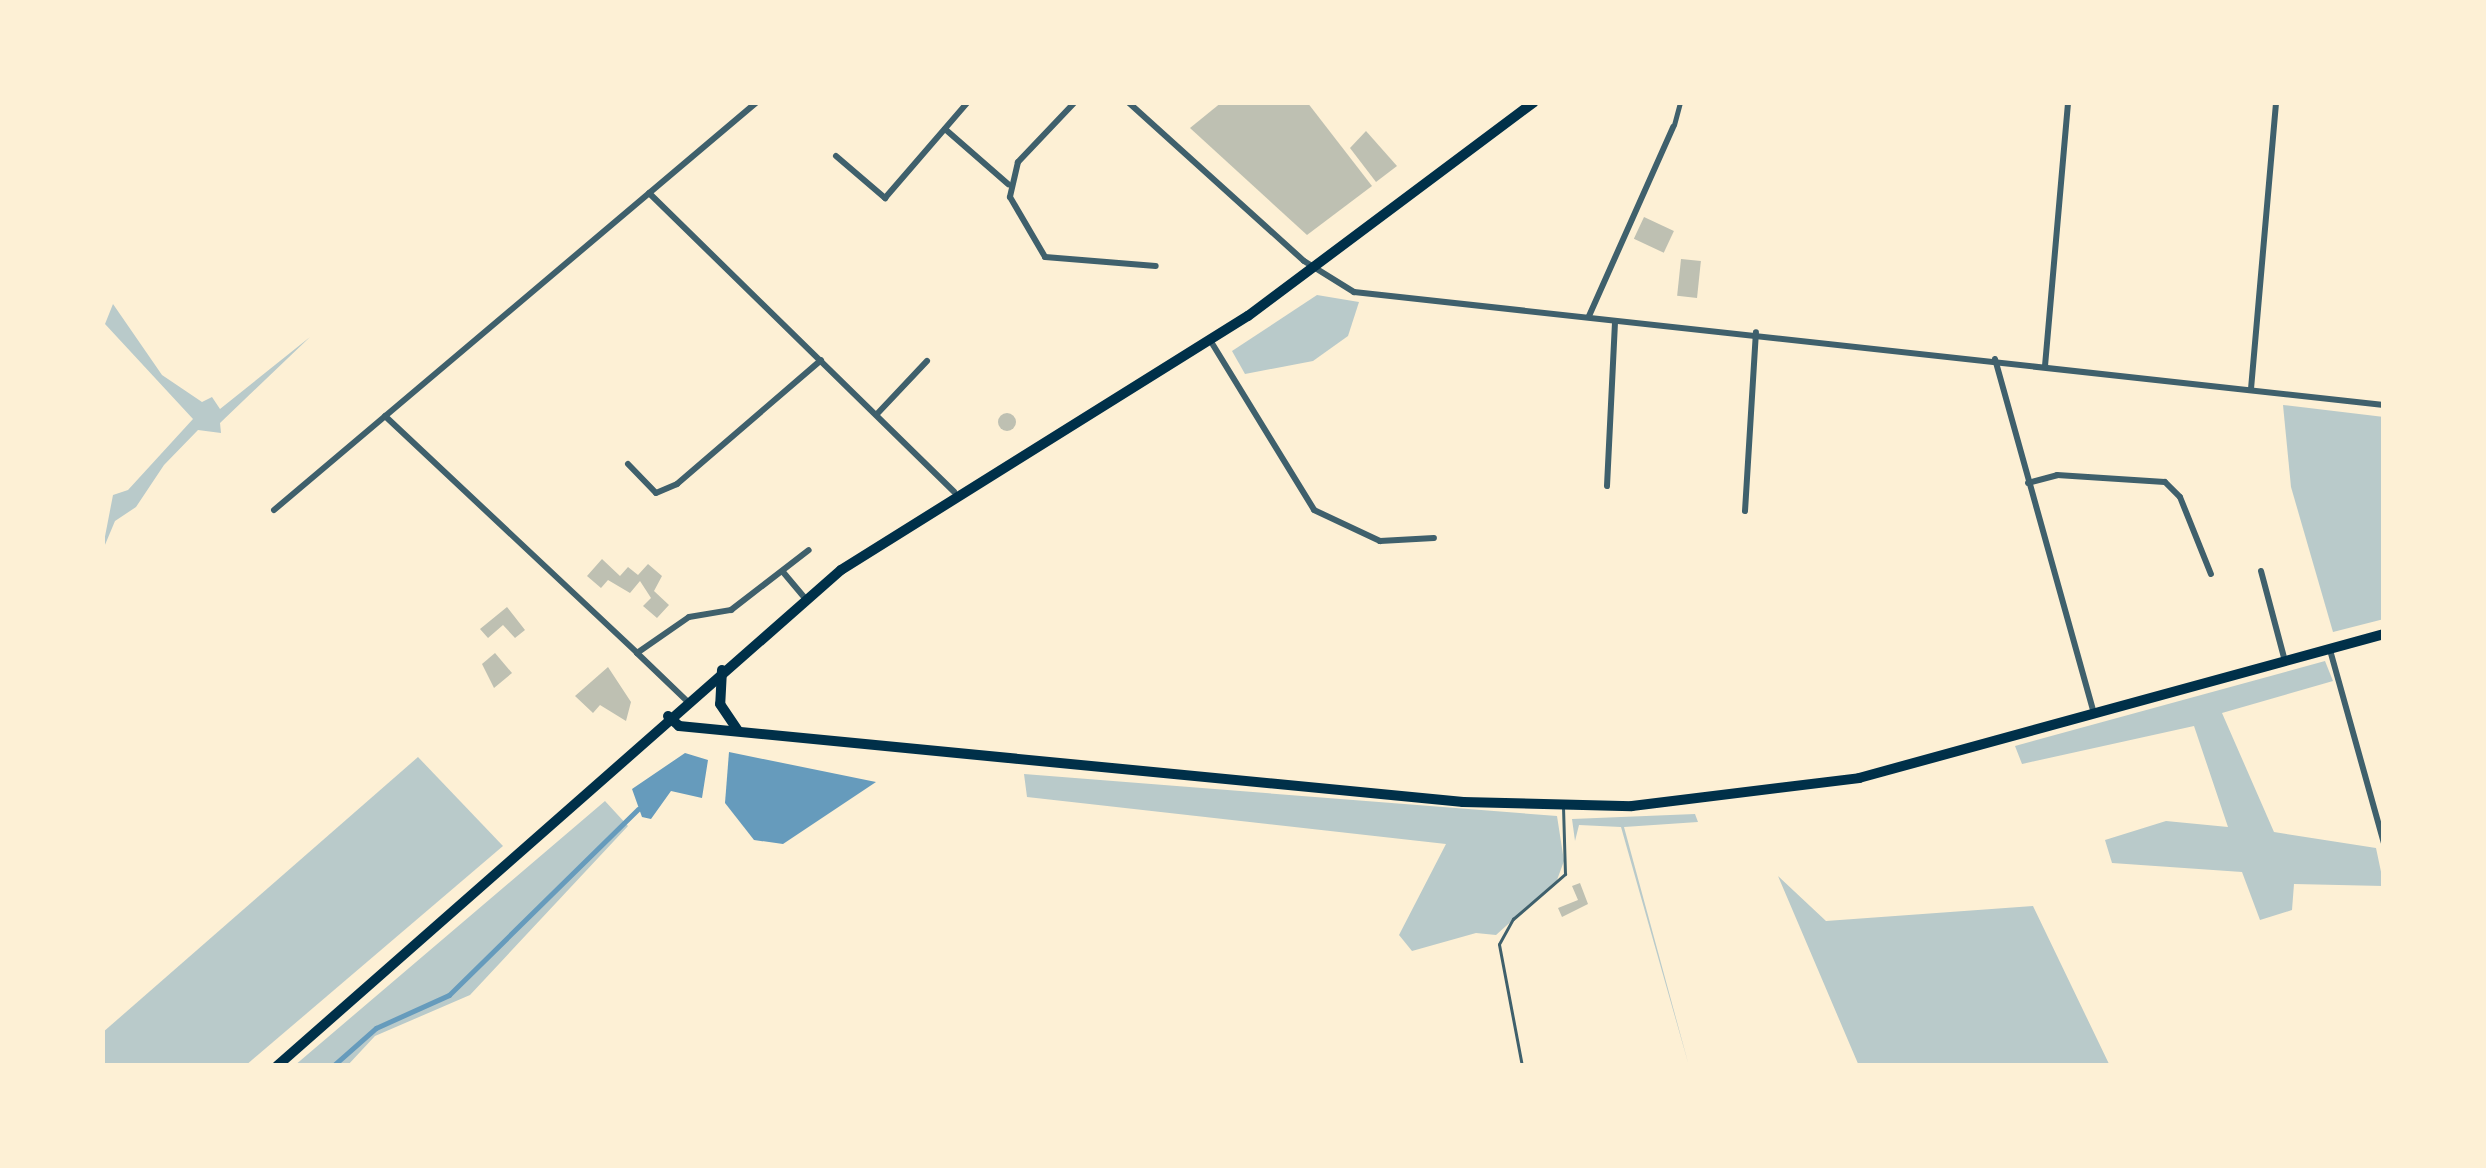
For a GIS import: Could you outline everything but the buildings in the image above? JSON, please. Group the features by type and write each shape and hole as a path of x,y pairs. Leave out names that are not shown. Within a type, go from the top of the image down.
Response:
{"main road":[{"path":"277,1066 805,598 954,493 1210,340 1315,268 1534,102"},
{"path":"668,716 679,726 1563,807 1699,803 1813,788 2384,634"},
{"path":"722,670 720,704 738,731"}],"street":[{"path":"274,510 757,102"},
{"path":"836,156 885,198 968,102"},
{"path":"1009,184 1018,162 1075,102"},
{"path":"1128,102 1315,268 1354,292 1756,332 2384,405"},
{"path":"1588,317 1680,102"},
{"path":"2045,366 2068,102"},
{"path":"2251,389 2276,102"},
{"path":"945,129 1009,184 1045,257 1156,266"},
{"path":"649,193 954,493"},
{"path":"1607,486 1615,320"},
{"path":"1745,512 1756,332"},
{"path":"1210,340 1314,510 1380,541 1433,538"},
{"path":"1995,359 2095,714"},
{"path":"628,464 656,493 677,484 821,360"},
{"path":"877,414 927,361"},
{"path":"385,416 686,700"},
{"path":"2027,483 2057,476 2165,482 2180,497 2212,574"},
{"path":"637,653 676,623 731,610 809,550"},
{"path":"2260,571 2285,661"},
{"path":"783,572 805,598"},
{"path":"2330,649 2384,843"}],"lane":[{"path":"1522,1066 1498,944 1513,919 1565,874 1563,807"}],"shaded area":[{"path":"1317,295 1359,302 1348,336 1313,361 1245,374 1232,351"},
{"path":"113,304 162,375 202,402 212,397 220,409 310,337 220,423 221,433 198,430 164,465 136,507 115,521 102,552 113,495 128,490 193,419 105,324"},
{"path":"2283,405 2384,417 2384,619 2333,632 2291,487"},
{"path":"2325,661 2333,681 2222,713 2274,832 2376,848 2384,886 2294,884 2292,910 2260,920 2242,872 2112,863 2105,840 2166,821 2228,827 2194,726 2022,764 2015,746"},
{"path":"418,757 503,846 245,1066 102,1066 102,1033"},
{"path":"1024,774 1557,816 1564,861 1557,880 1496,935 1476,933 1412,951 1399,935 1446,844 1027,797"},
{"path":"605,801 628,826 470,995 375,1036 347,1066 294,1066"},
{"path":"1695,814 1698,822 1624,827 1689,1066 1621,827 1579,825 1575,841 1572,819"},
{"path":"1778,876 1826,921 2033,906 2110,1066 1859,1066"}],"water":[{"path":"729,752 876,782 783,844 754,840 725,803"},
{"path":"685,753 708,760 702,798 671,791 651,819 642,817 632,789"}],"waterway":[{"path":"333,1066 376,1028 449,995 638,809"}]}
